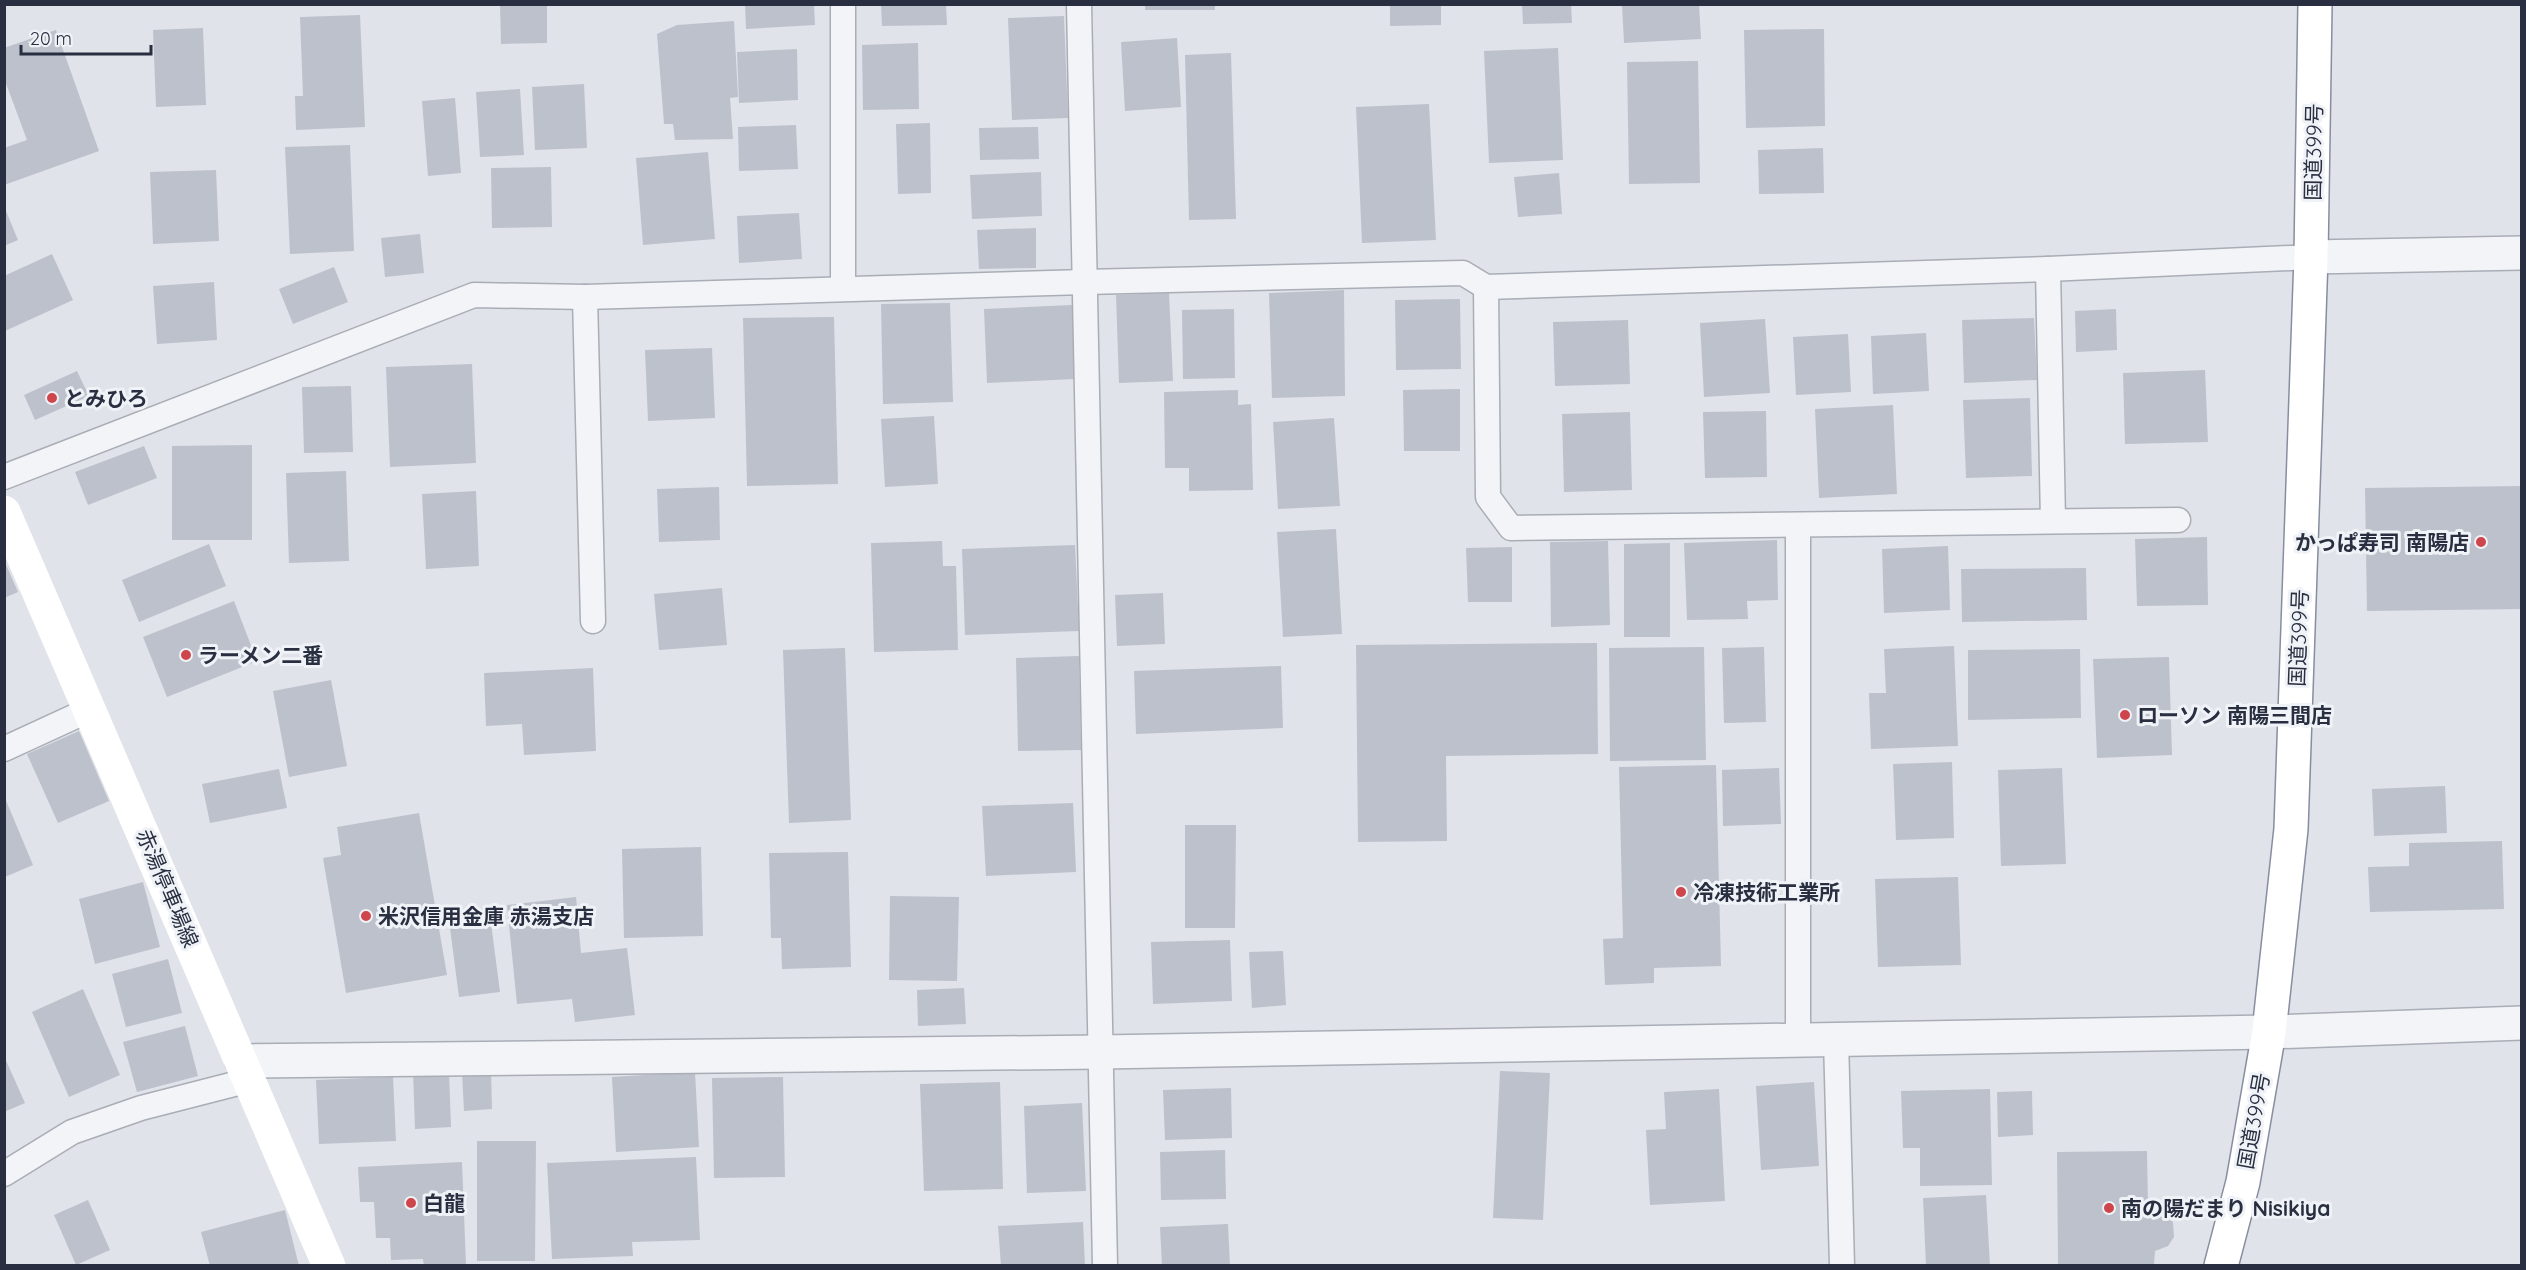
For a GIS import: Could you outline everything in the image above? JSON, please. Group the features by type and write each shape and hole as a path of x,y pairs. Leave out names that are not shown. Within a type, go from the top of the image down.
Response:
{"main road":[{"name":"国道399号","path":"2221,1266 2243,1182 2269,1032 2291,828 2311,257 2315,4"},
{"name":"赤湯停車場線","path":"4,512 91,709 329,1266"}],"street":[{"path":"2311,257 2522,253"},
{"path":"246,1070 1101,1052 2269,1032 2522,1023"}],"lane":[{"path":"843,4 843,289"},
{"path":"1079,4 1105,1266"},
{"path":"4,477 474,295 585,297 1463,273 1486,287 2048,270 2311,257"},
{"path":"2048,270 2053,521"},
{"path":"1486,287 1488,497 1511,528 2178,520"},
{"path":"585,297 593,621"},
{"path":"1798,525 1798,1040"},
{"path":"4,749 91,709"},
{"path":"1836,1039 1842,1266"},
{"path":"4,1174 72,1132 246,1070"}],"building":[{"path":"500,4 547,4 547,43 501,44"},
{"path":"745,4 814,4 815,25 746,29"},
{"path":"881,4 946,4 947,25 882,26"},
{"path":"1145,4 1215,4 1215,10 1145,10"},
{"path":"1390,4 1441,4 1441,25 1390,26"},
{"path":"1522,4 1571,4 1572,23 1523,24"},
{"path":"1699,4 1701,39 1624,43 1622,5"},
{"path":"360,15 365,127 296,130 295,96 303,96 300,17"},
{"path":"1064,16 1068,118 1012,120 1008,18"},
{"path":"734,21 738,97 730,98 733,139 675,140 673,124 664,124 657,34 677,25"},
{"path":"203,28 206,105 156,107 153,30"},
{"path":"1824,29 1825,126 1746,128 1744,30"},
{"path":"56,30 99,151 4,185 4,148 27,140 4,78 4,48"},
{"path":"1177,38 1181,107 1125,111 1121,42"},
{"path":"918,43 919,109 863,110 862,45"},
{"path":"1558,48 1563,160 1489,163 1484,51"},
{"path":"797,49 798,100 739,103 737,52"},
{"path":"1231,53 1236,219 1189,220 1185,55"},
{"path":"1698,61 1700,183 1629,184 1627,62"},
{"path":"584,84 587,148 535,150 532,87"},
{"path":"520,89 524,155 480,157 476,92"},
{"path":"455,98 461,173 428,176 422,101"},
{"path":"1429,104 1436,240 1362,243 1356,107"},
{"path":"930,123 931,193 898,194 896,124"},
{"path":"796,125 798,169 739,171 738,127"},
{"path":"1038,127 1039,159 980,160 979,128"},
{"path":"350,145 354,251 290,254 285,147"},
{"path":"1823,148 1824,193 1759,194 1758,150"},
{"path":"708,152 715,239 643,245 636,158"},
{"path":"551,167 552,227 492,228 491,168"},
{"path":"216,170 219,241 153,244 150,172"},
{"path":"1041,172 1042,216 972,219 970,175"},
{"path":"1559,173 1562,214 1518,217 1514,177"},
{"path":"4,206 18,240 4,246"},
{"path":"799,213 802,259 739,263 737,216"},
{"path":"1036,228 1036,268 979,269 977,230"},
{"path":"420,234 424,273 385,277 381,238"},
{"path":"52,254 73,300 5,331 4,276"},
{"path":"334,267 348,302 293,324 279,289"},
{"path":"214,282 217,340 157,344 153,286"},
{"path":"1344,290 1345,396 1272,398 1269,293"},
{"path":"1169,293 1173,381 1119,383 1116,295"},
{"path":"1460,299 1461,369 1396,370 1395,300"},
{"path":"950,303 953,402 883,404 881,304"},
{"path":"1072,305 1075,379 987,383 984,309"},
{"path":"1234,309 1235,378 1183,379 1182,310"},
{"path":"2116,309 2117,350 2076,352 2075,311"},
{"path":"834,317 838,484 747,486 743,318"},
{"path":"2034,318 2037,380 1964,383 1962,320"},
{"path":"1765,319 1770,393 1704,397 1700,323"},
{"path":"1628,320 1630,384 1555,386 1553,322"},
{"path":"1926,333 1929,391 1873,394 1871,336"},
{"path":"1848,334 1851,392 1796,395 1793,337"},
{"path":"712,348 715,418 648,421 645,350"},
{"path":"472,364 476,463 390,467 386,367"},
{"path":"2205,370 2208,442 2125,444 2123,373"},
{"path":"77,371 89,396 35,420 24,395"},
{"path":"351,386 353,452 304,453 302,387"},
{"path":"1460,389 1460,451 1404,451 1403,390"},
{"path":"1238,390 1238,405 1251,404 1253,490 1189,491 1189,468 1165,468 1164,392"},
{"path":"2030,398 2032,476 1966,478 1963,400"},
{"path":"1893,405 1897,494 1819,498 1815,409"},
{"path":"1766,411 1767,477 1705,478 1703,412"},
{"path":"1630,412 1632,490 1564,492 1562,414"},
{"path":"934,416 938,484 885,487 881,419"},
{"path":"1334,418 1340,506 1278,509 1273,422"},
{"path":"252,445 252,540 172,540 172,446"},
{"path":"144,446 157,478 88,505 75,472"},
{"path":"346,471 349,561 289,563 286,473"},
{"path":"2522,486 2522,609 2367,611 2365,488"},
{"path":"719,487 720,540 659,542 657,489"},
{"path":"476,491 479,566 426,569 422,494"},
{"path":"1336,529 1342,634 1283,637 1277,532"},
{"path":"2207,537 2208,605 2137,606 2135,539"},
{"path":"1777,540 1778,600 1747,601 1748,619 1687,620 1684,543"},
{"path":"942,541 943,566 956,566 958,650 874,652 871,543"},
{"path":"1608,541 1610,625 1551,627 1550,542"},
{"path":"1670,543 1670,637 1624,637 1624,544"},
{"path":"209,544 226,586 139,622 122,580"},
{"path":"1075,545 1079,631 965,635 962,549"},
{"path":"1948,546 1950,610 1884,613 1882,549"},
{"path":"1512,547 1512,602 1468,602 1466,548"},
{"path":"4,560 18,592 4,598"},
{"path":"2086,568 2087,620 1962,622 1961,569"},
{"path":"722,588 727,645 659,650 654,594"},
{"path":"1163,593 1165,644 1117,646 1115,595"},
{"path":"234,601 257,661 167,697 143,637"},
{"path":"1597,643 1598,754 1446,756 1447,841 1358,842 1356,645"},
{"path":"1954,646 1958,746 1871,749 1869,693 1886,693 1884,649"},
{"path":"1704,647 1706,760 1610,761 1609,648"},
{"path":"1764,647 1766,722 1724,723 1722,648"},
{"path":"845,648 851,820 789,823 783,650"},
{"path":"2080,649 2081,718 1968,720 1968,650"},
{"path":"1079,656 1081,750 1018,751 1016,658"},
{"path":"2169,657 2172,755 2097,758 2093,659"},
{"path":"1281,666 1283,728 1136,734 1134,671"},
{"path":"593,668 596,751 524,755 522,724 486,726 484,673"},
{"path":"331,680 347,766 289,777 273,691"},
{"path":"79,731 109,801 58,823 27,754"},
{"path":"1952,762 1954,838 1896,840 1893,764"},
{"path":"1716,765 1721,966 1654,968 1654,983 1605,985 1603,939 1623,938 1619,767"},
{"path":"1779,768 1781,824 1723,826 1722,770"},
{"path":"2062,768 2066,864 2001,866 1998,770"},
{"path":"279,769 287,808 210,823 202,784"},
{"path":"2445,786 2447,833 2374,836 2372,789"},
{"path":"5,798 33,865 5,877"},
{"path":"1073,803 1076,872 986,876 982,806"},
{"path":"419,813 447,975 346,993 323,858 341,855 337,827"},
{"path":"1185,825 1236,825 1235,928 1185,928"},
{"path":"2502,841 2504,909 2370,912 2368,867 2409,866 2409,843"},
{"path":"701,847 703,936 624,938 622,849"},
{"path":"848,852 851,967 782,969 781,938 771,938 769,853"},
{"path":"1958,877 1961,965 1878,967 1875,879"},
{"path":"143,882 160,947 95,964 79,899"},
{"path":"890,896 959,897 957,981 889,980"},
{"path":"576,897 581,953 627,948 635,1015 575,1022 572,999 517,1004 507,905"},
{"path":"489,908 500,992 459,997 448,913"},
{"path":"1230,940 1232,1001 1153,1004 1151,942"},
{"path":"1283,951 1286,1005 1252,1008 1249,952"},
{"path":"168,959 182,1013 126,1027 112,974"},
{"path":"964,988 966,1024 918,1026 917,990"},
{"path":"83,989 120,1075 69,1097 32,1012"},
{"path":"185,1026 198,1076 137,1092 123,1042"},
{"path":"4,1056 25,1103 4,1112"},
{"path":"491,1070 492,1109 464,1111 462,1072"},
{"path":"449,1071 451,1127 415,1129 413,1072"},
{"path":"1500,1071 1550,1073 1543,1220 1493,1218"},
{"path":"695,1072 699,1147 616,1152 612,1077"},
{"path":"393,1077 396,1141 319,1144 316,1080"},
{"path":"783,1077 785,1177 714,1178 712,1078"},
{"path":"1000,1082 1003,1189 924,1191 920,1084"},
{"path":"1814,1082 1819,1166 1761,1170 1756,1086"},
{"path":"1231,1088 1232,1138 1165,1140 1163,1090"},
{"path":"1719,1089 1725,1201 1650,1205 1646,1130 1666,1129 1664,1092"},
{"path":"1990,1089 1992,1185 1920,1186 1920,1148 1903,1148 1901,1091"},
{"path":"2032,1091 2033,1135 1998,1137 1997,1092"},
{"path":"1082,1103 1086,1191 1027,1193 1024,1106"},
{"path":"477,1141 536,1141 535,1261 477,1261"},
{"path":"1225,1150 1226,1199 1161,1200 1160,1152"},
{"path":"2147,1151 2148,1208 2158,1208 2168,1213 2173,1223 2174,1237 2168,1246 2155,1251 2154,1265 2058,1265 2057,1152"},
{"path":"696,1157 700,1240 632,1242 633,1256 552,1259 547,1163"},
{"path":"462,1162 466,1266 424,1266 423,1259 391,1260 390,1238 376,1238 374,1202 360,1202 358,1167"},
{"path":"1986,1195 1990,1266 1926,1266 1923,1198"},
{"path":"88,1200 110,1250 76,1265 54,1215"},
{"path":"285,1210 299,1266 210,1266 201,1232"},
{"path":"1083,1222 1085,1266 1001,1266 998,1226"},
{"path":"1228,1224 1230,1266 1162,1266 1160,1227"}],"place":[{"name":"とみひろ","path":"52,398"},
{"name":"かっぱ寿司 南陽店","path":"2481,542"},
{"name":"ラーメン二番","path":"186,655"},
{"name":"ローソン 南陽三間店","path":"2125,715"},
{"name":"冷凍技術工業所","path":"1681,892"},
{"name":"米沢信用金庫 赤湯支店","path":"366,916"},
{"name":"白龍","path":"411,1203"},
{"name":"南の陽だまり Nisikiya","path":"2109,1208"}]}
